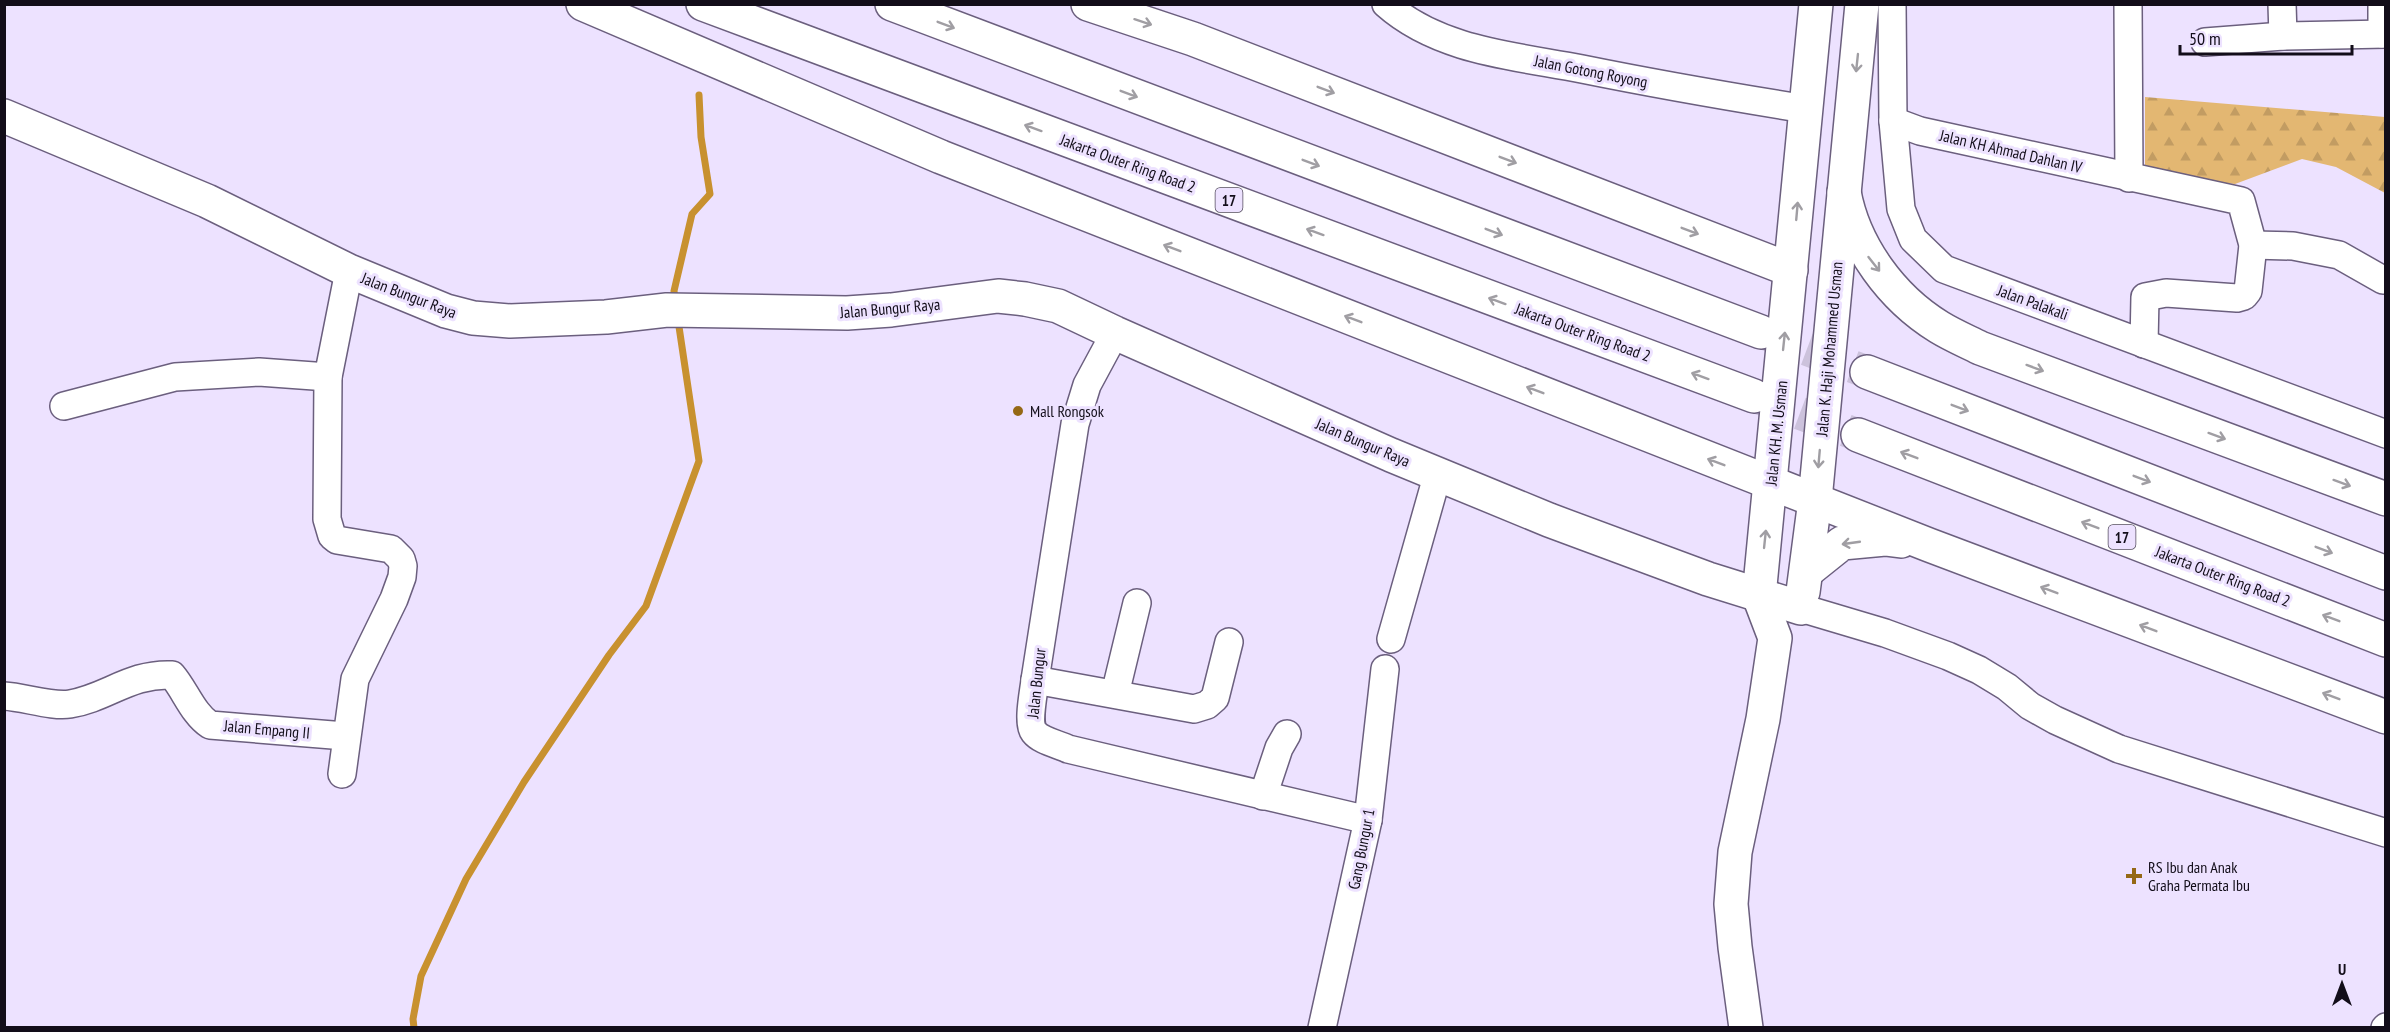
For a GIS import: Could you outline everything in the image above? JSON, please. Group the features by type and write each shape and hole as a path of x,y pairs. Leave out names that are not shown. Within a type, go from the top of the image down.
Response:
{"main road":[{"path":"583,4 941,157 1929,545 2385,717"},
{"name":"Jakarta Outer Ring Road 2","path":"703,4 1754,396"},
{"path":"892,4 1761,332"},
{"path":"1088,4 1193,39 1791,270 1816,4"},
{"name":"Jalan K. Haji Mohammed Usman","path":"1801,608 1815,500 1862,4"},
{"name":"Jalan Bungur Raya","path":"4,116 207,201 349,271 446,311 473,318 510,321 606,317 681,310 847,313 891,310 998,296 1058,306 1391,455 1549,520 1708,579 1801,608"},
{"path":"1844,192 1847,210 1865,253 1894,290 1937,326 1980,348 2385,499"},
{"name":"Jalan KH. M. Usman","path":"1759,596 1791,270"},
{"path":"1867,372 2385,573"},
{"name":"Jakarta Outer Ring Road 2","path":"1858,435 2385,640"},
{"path":"1807,571 1842,543 1885,539 1929,545"},
{"path":"1746,1028 1731,904 1736,852 1763,719 1775,638 1759,596"},
{"path":"1775,638 1801,608"}],"street":[{"name":"Jalan Gotong Royong","path":"1386,4 1409,23 1454,44 1696,92 1806,109"},
{"name":"Jalan Palakali","path":"1892,4 1893,122 1901,209 1913,239 1944,269 2385,434"},
{"path":"2128,4 2129,178"},
{"path":"2282,4 2283,36"},
{"path":"2205,42 2283,36 2384,34 2382,4"},
{"name":"Jalan KH Ahmad Dahlan IV","path":"1893,122 2129,178 2241,201 2253,245 2248,291 2244,296 2237,297 2166,293 2144,297 2144,344"},
{"path":"2253,245 2293,246 2339,255 2383,280"},
{"path":"342,774 345,736 355,679 394,599 402,577 403,566 401,559 391,549 337,540 332,536 327,519 328,377 349,271"},
{"name":"Jalan Bungur","path":"1114,333 1087,385 1075,424 1035,680 1031,723 1034,731 1044,739 1068,748 1368,820"},
{"path":"64,406 175,377 259,372 328,377"},
{"path":"1391,639 1438,473"},
{"path":"1114,694 1137,603"},
{"path":"1801,608 1885,633 1948,656 2007,687 2030,706 2055,720 2119,748 2385,833"},
{"path":"1035,680 1194,709 1207,705 1215,698 1229,642"},
{"name":"Gang Bungur 1","path":"1322,1028 1368,820 1385,669"},
{"name":"Jalan Empang II","path":"4,696 67,705 89,699 126,682 154,674 172,675 184,689 201,719 210,724 345,736"},
{"path":"1263,796 1279,748 1287,734"}],"green space":[{"path":"2145,97 2385,117 2385,193 2336,167 2302,159 2235,184 2145,175"}],"waterway":[{"path":"676,303 674,291 692,214 710,194 701,137 699,95"},
{"path":"414,1028 413,1019 421,976 466,879 524,782 609,655 646,606 699,461 678,320"}],"tunnel":[{"path":"1761,332 1867,372"},
{"path":"1754,396 1858,435"}],"place":[{"name":"Mall Rongsok","path":"1018,411"},
{"name":"RS Ibu dan Anak Graha Permata Ibu","path":"2134,876"}]}
